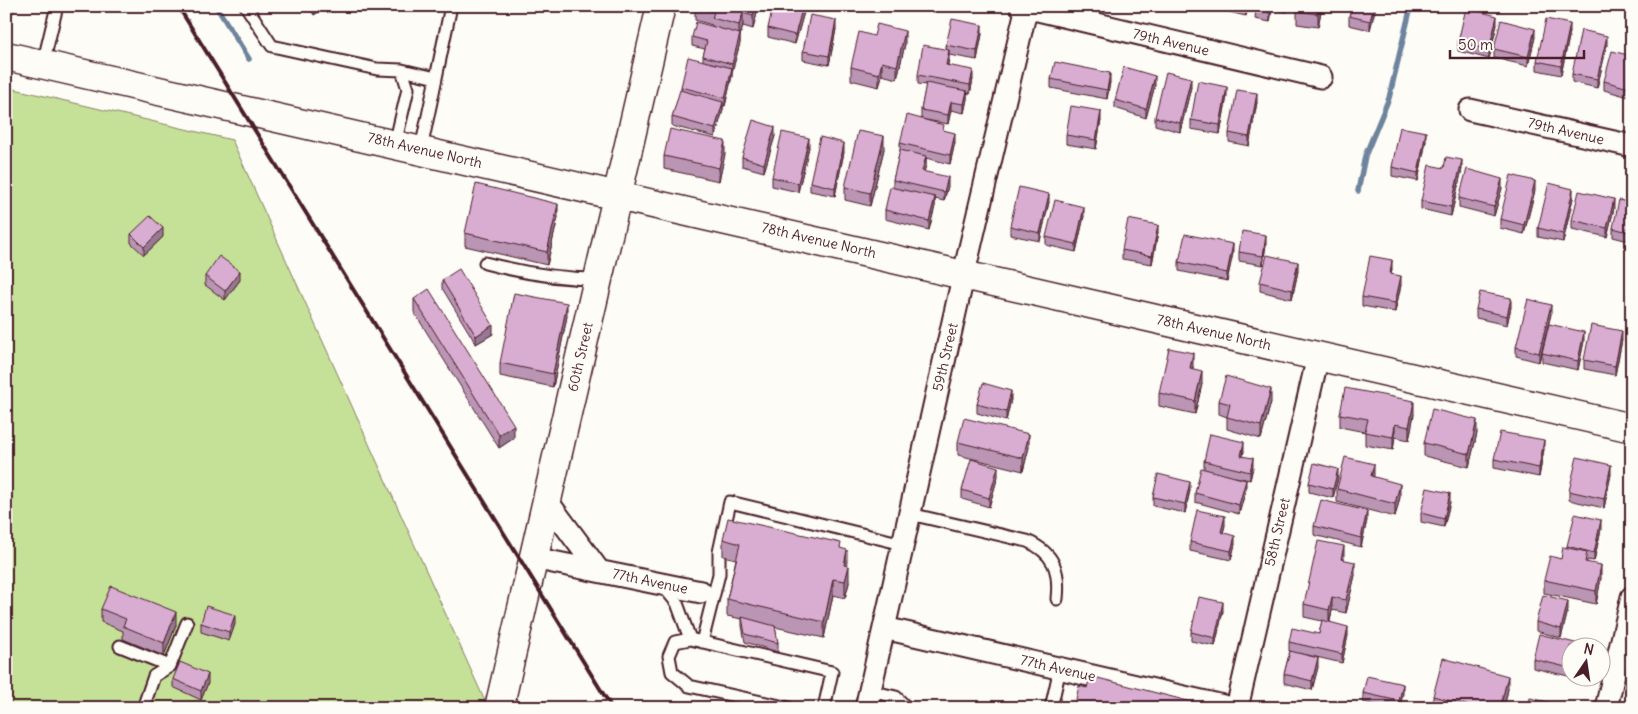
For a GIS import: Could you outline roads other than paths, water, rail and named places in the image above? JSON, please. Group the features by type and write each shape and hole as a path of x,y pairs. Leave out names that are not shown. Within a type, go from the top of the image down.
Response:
{"street":[{"name":"60th Street","path":"499,708 661,6"},
{"name":"79th Avenue","path":"1025,7 1321,77"},
{"name":"59th Street","path":"868,699 1025,7"},
{"name":"78th Avenue North","path":"6,56 964,273 1632,428"},
{"name":"79th Avenue","path":"1470,110 1632,146"},
{"name":"58th Street","path":"1237,708 1318,356"},
{"name":"77th Avenue","path":"547,501 600,571"},
{"name":"77th Avenue","path":"533,558 701,592"},
{"path":"1606,708 1632,597"},
{"name":"77th Avenue","path":"884,628 1232,708"}],"lane":[{"path":"6,10 7,6"},
{"path":"43,64 57,6"},
{"path":"246,6 272,46 377,69 402,70 436,78"},
{"path":"408,146 436,78 451,6"},
{"path":"402,70 408,89 408,146"},
{"path":"485,263 527,274 564,279 598,279"},
{"path":"702,642 719,574 718,552 730,502 903,544"},
{"path":"910,514 1027,541 1042,548 1053,562 1058,582 1057,599"},
{"path":"662,584 677,603 690,639"},
{"path":"143,708 154,676 170,666 187,623"},
{"path":"789,708 689,686 672,672 669,656 675,642 690,639 832,672 824,708"},
{"path":"120,646 170,666"},
{"path":"1051,708 1060,668"},
{"path":"868,699 896,697 907,708"}],"waterway":[{"path":"216,6 249,59"},
{"path":"1358,191 1365,156 1389,98 1411,6"}],"railway":[{"path":"178,6 612,708"}]}
